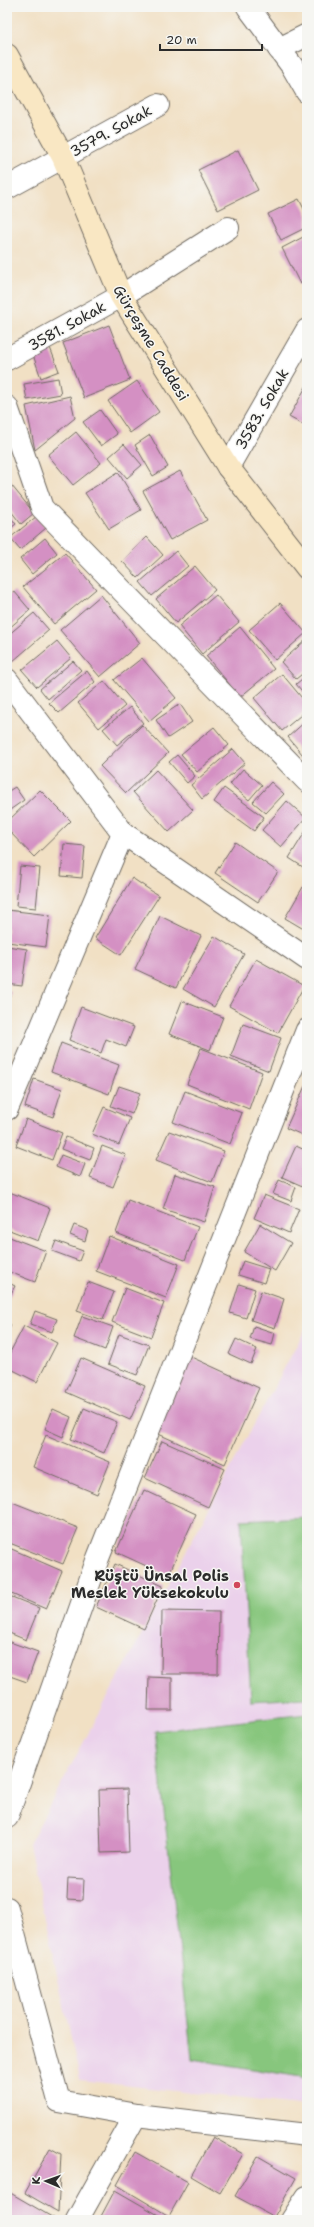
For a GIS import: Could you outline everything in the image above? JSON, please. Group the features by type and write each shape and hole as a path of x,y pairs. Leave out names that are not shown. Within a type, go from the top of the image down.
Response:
{"main road":[{"name":"Gürçeşme Caddesi","path":"7,55 63,157 120,296 228,467 307,568"}],"street":[{"path":"248,7 280,49 307,92"},
{"path":"280,49 307,35"},
{"name":"3579. Sokak","path":"7,188 158,105"},
{"name":"3581. Sokak","path":"7,359 120,296 228,228"},
{"name":"3583. Sokak","path":"228,467 307,330"},
{"path":"7,407 42,508 307,781"},
{"path":"7,680 123,833 307,959"},
{"path":"7,1109 123,833"},
{"path":"7,1817 98,1558 307,1030"},
{"path":"7,1908 59,2101 136,2115 307,2135"},
{"path":"77,2220 136,2115"},
{"path":"292,2220 307,2197"}],"shaded area":[{"name":"Rüştü Ünsal Polis Meslek Yüksekokulu","path":"307,1326 307,2106 80,2080 29,1844"}],"green space":[{"path":"307,1517 307,1698 251,1701 241,1520"},
{"path":"307,1714 307,2078 192,2059 155,1731"}],"building":[{"path":"238,150 258,190 218,210 198,170"},
{"path":"299,199 307,215 307,227 281,240 268,214"},
{"path":"307,235 307,280 300,284 282,248"},
{"path":"109,325 130,380 84,398 63,343"},
{"path":"49,345 59,371 41,378 32,352"},
{"path":"58,378 61,394 27,400 24,384"},
{"path":"137,381 159,412 130,433 108,401"},
{"path":"307,385 307,427 289,417"},
{"path":"70,396 75,418 35,450 26,406"},
{"path":"100,410 117,434 101,446 83,422"},
{"path":"76,432 101,463 73,485 48,455"},
{"path":"150,435 168,467 153,476 135,445"},
{"path":"124,444 142,465 127,478 109,457"},
{"path":"180,471 207,520 170,540 143,491"},
{"path":"118,472 141,510 109,529 85,493"},
{"path":"7,480 34,513 21,524 7,506"},
{"path":"7,513 16,524 7,531"},
{"path":"37,516 46,528 20,550 10,538"},
{"path":"147,537 163,555 138,578 122,561"},
{"path":"45,538 57,553 32,574 20,559"},
{"path":"176,551 188,566 152,596 140,582"},
{"path":"65,553 96,589 54,624 23,587"},
{"path":"195,566 215,590 176,623 156,599"},
{"path":"14,591 30,610 7,630 7,597"},
{"path":"101,595 140,643 100,677 60,630"},
{"path":"216,595 239,622 202,654 179,626"},
{"path":"280,603 306,633 275,660 249,630"},
{"path":"34,613 49,630 12,662 7,657 7,636"},
{"path":"240,627 274,669 240,697 206,656"},
{"path":"307,639 307,670 296,679 281,662"},
{"path":"57,641 71,658 37,687 22,670"},
{"path":"142,658 176,698 149,721 114,680"},
{"path":"73,661 81,670 48,699 40,689"},
{"path":"87,671 95,682 59,713 49,703"},
{"path":"282,674 307,704 307,710 282,731 254,698"},
{"path":"307,675 307,697 296,684"},
{"path":"104,681 125,706 99,728 78,703"},
{"path":"180,704 192,722 168,738 156,720"},
{"path":"130,707 143,723 117,745 103,729"},
{"path":"307,720 307,760 288,737"},
{"path":"142,725 168,753 126,793 100,766"},
{"path":"214,727 229,745 197,772 181,754"},
{"path":"233,749 245,763 202,799 191,785"},
{"path":"177,755 195,776 187,783 169,762"},
{"path":"243,769 262,785 249,800 230,784"},
{"path":"156,770 193,810 169,832 133,792"},
{"path":"271,782 284,794 266,813 253,802"},
{"path":"15,787 24,800 7,812 7,792"},
{"path":"224,788 264,817 254,831 214,802"},
{"path":"40,790 71,821 34,857 7,829 7,822"},
{"path":"287,801 306,818 281,847 262,830"},
{"path":"307,829 307,867 306,869 289,858"},
{"path":"235,842 278,872 258,902 215,873"},
{"path":"64,844 85,846 82,878 61,876"},
{"path":"20,866 40,868 36,908 16,906"},
{"path":"132,878 159,896 121,955 95,938"},
{"path":"303,887 307,889 307,931 285,918"},
{"path":"7,910 50,915 46,947 7,942"},
{"path":"160,916 201,936 176,988 135,969"},
{"path":"214,936 244,954 214,1007 183,989"},
{"path":"7,946 27,949 22,986 7,984"},
{"path":"256,959 304,986 278,1033 229,1006"},
{"path":"7,991 11,992 7,1004"},
{"path":"182,1001 223,1017 210,1050 169,1034"},
{"path":"81,1007 134,1027 126,1047 106,1039 101,1053 69,1040"},
{"path":"243,1024 281,1038 269,1071 231,1056"},
{"path":"61,1043 119,1065 109,1094 51,1072"},
{"path":"201,1048 262,1072 249,1109 187,1084"},
{"path":"34,1079 62,1089 53,1117 25,1107"},
{"path":"119,1086 140,1093 132,1114 111,1106"},
{"path":"305,1086 307,1087 307,1137 286,1128"},
{"path":"185,1091 242,1113 230,1144 173,1122"},
{"path":"104,1107 130,1118 119,1145 92,1134"},
{"path":"26,1119 62,1133 52,1160 16,1146"},
{"path":"169,1131 224,1151 212,1182 156,1160"},
{"path":"66,1137 94,1148 90,1160 61,1149"},
{"path":"102,1146 126,1155 113,1187 90,1178"},
{"path":"296,1146 307,1151 307,1188 282,1177"},
{"path":"61,1155 85,1164 80,1177 56,1167"},
{"path":"175,1174 215,1187 204,1222 163,1209"},
{"path":"279,1180 296,1187 291,1201 273,1194"},
{"path":"7,1191 50,1208 38,1241 7,1229"},
{"path":"264,1195 299,1209 289,1233 254,1218"},
{"path":"128,1200 198,1227 185,1260 116,1233"},
{"path":"260,1224 291,1243 275,1271 244,1252"},
{"path":"74,1225 88,1230 85,1241 70,1235"},
{"path":"7,1236 46,1251 35,1282 7,1271"},
{"path":"109,1236 179,1264 166,1298 96,1271"},
{"path":"56,1241 83,1251 79,1261 52,1251"},
{"path":"243,1261 269,1269 264,1283 238,1275"},
{"path":"7,1282 15,1286 7,1301"},
{"path":"88,1282 114,1292 103,1320 77,1311"},
{"path":"239,1284 255,1289 246,1318 230,1313"},
{"path":"125,1288 164,1303 151,1337 112,1322"},
{"path":"261,1291 284,1299 275,1328 251,1320"},
{"path":"35,1311 57,1319 52,1332 30,1324"},
{"path":"82,1316 113,1327 105,1350 74,1338"},
{"path":"7,1323 11,1325 7,1334"},
{"path":"24,1326 57,1343 37,1382 7,1367 7,1358"},
{"path":"254,1326 275,1333 272,1345 250,1339"},
{"path":"119,1334 149,1345 137,1375 108,1364"},
{"path":"236,1339 257,1349 251,1364 229,1354"},
{"path":"189,1356 259,1388 225,1464 154,1432"},
{"path":"81,1358 145,1386 130,1420 66,1392"},
{"path":"84,1408 117,1422 104,1453 71,1439"},
{"path":"53,1409 71,1417 63,1437 45,1429"},
{"path":"46,1435 110,1462 97,1494 33,1467"},
{"path":"162,1441 225,1469 208,1507 145,1478"},
{"path":"144,1490 196,1514 168,1576 116,1552"},
{"path":"7,1500 78,1528 63,1564 7,1542"},
{"path":"7,1547 62,1571 46,1609 7,1592"},
{"path":"115,1564 163,1586 144,1629 96,1607"},
{"path":"7,1595 39,1608 26,1640 7,1632"},
{"path":"162,1611 219,1612 218,1674 161,1674"},
{"path":"7,1641 38,1652 27,1682 7,1675"},
{"path":"149,1677 172,1678 172,1710 148,1710"},
{"path":"127,1789 129,1852 101,1853 99,1790"},
{"path":"68,1878 84,1879 83,1900 67,1899"},
{"path":"213,2137 243,2154 220,2193 191,2176"},
{"path":"50,2148 61,2154 58,2212 25,2193"},
{"path":"135,2152 188,2182 169,2216 117,2185"},
{"path":"258,2156 296,2178 274,2217 235,2196"},
{"path":"115,2190 167,2220 99,2220"},
{"path":"7,2191 57,2220 7,2220"}],"place":[{"name":"Rüştü Ünsal Polis Meslek Yüksekokulu","path":"237,1585"}]}
